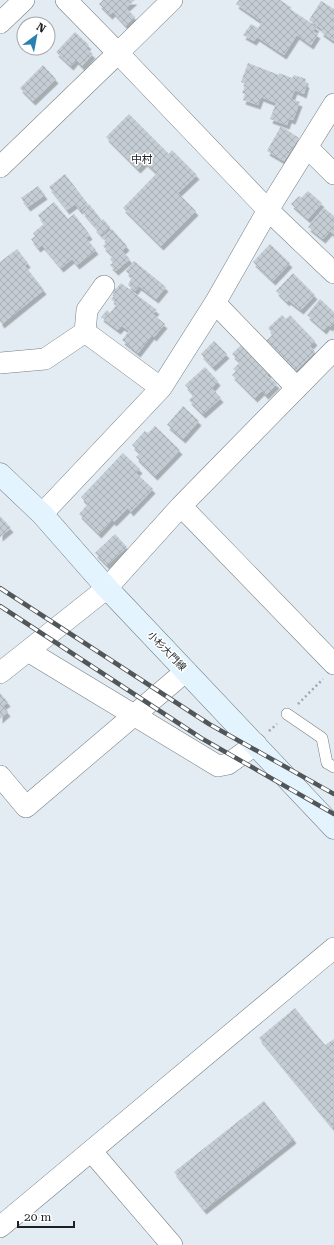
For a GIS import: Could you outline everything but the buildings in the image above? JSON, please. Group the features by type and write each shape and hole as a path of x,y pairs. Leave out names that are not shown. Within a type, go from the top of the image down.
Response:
{"main road":[{"name":"小杉大門線","path":"0,474 42,514 108,588 334,828"}],"street":[{"path":"0,23 24,0"},
{"path":"66,0 268,210 334,273"},
{"path":"0,167 172,0"},
{"path":"42,514 160,388 215,303 268,210 334,104"},
{"path":"307,147 334,174"},
{"path":"0,363 45,359 85,332 88,310 104,286"},
{"path":"215,303 297,388"},
{"path":"85,332 160,388"},
{"path":"0,673 108,588 181,506 334,350"},
{"path":"181,506 334,664"},
{"path":"28,651 218,766 228,764 256,744"},
{"path":"0,776 26,807 135,716 186,671"},
{"path":"0,1227 92,1152 334,948"},
{"path":"92,1152 172,1245"}],"lane":[{"path":"287,714 322,738 327,763 334,768"}],"railway":[{"path":"0,588 209,724 334,794"},
{"path":"0,606 201,738 334,814"}],"district":[{"name":"中村","path":"142,159"}]}
